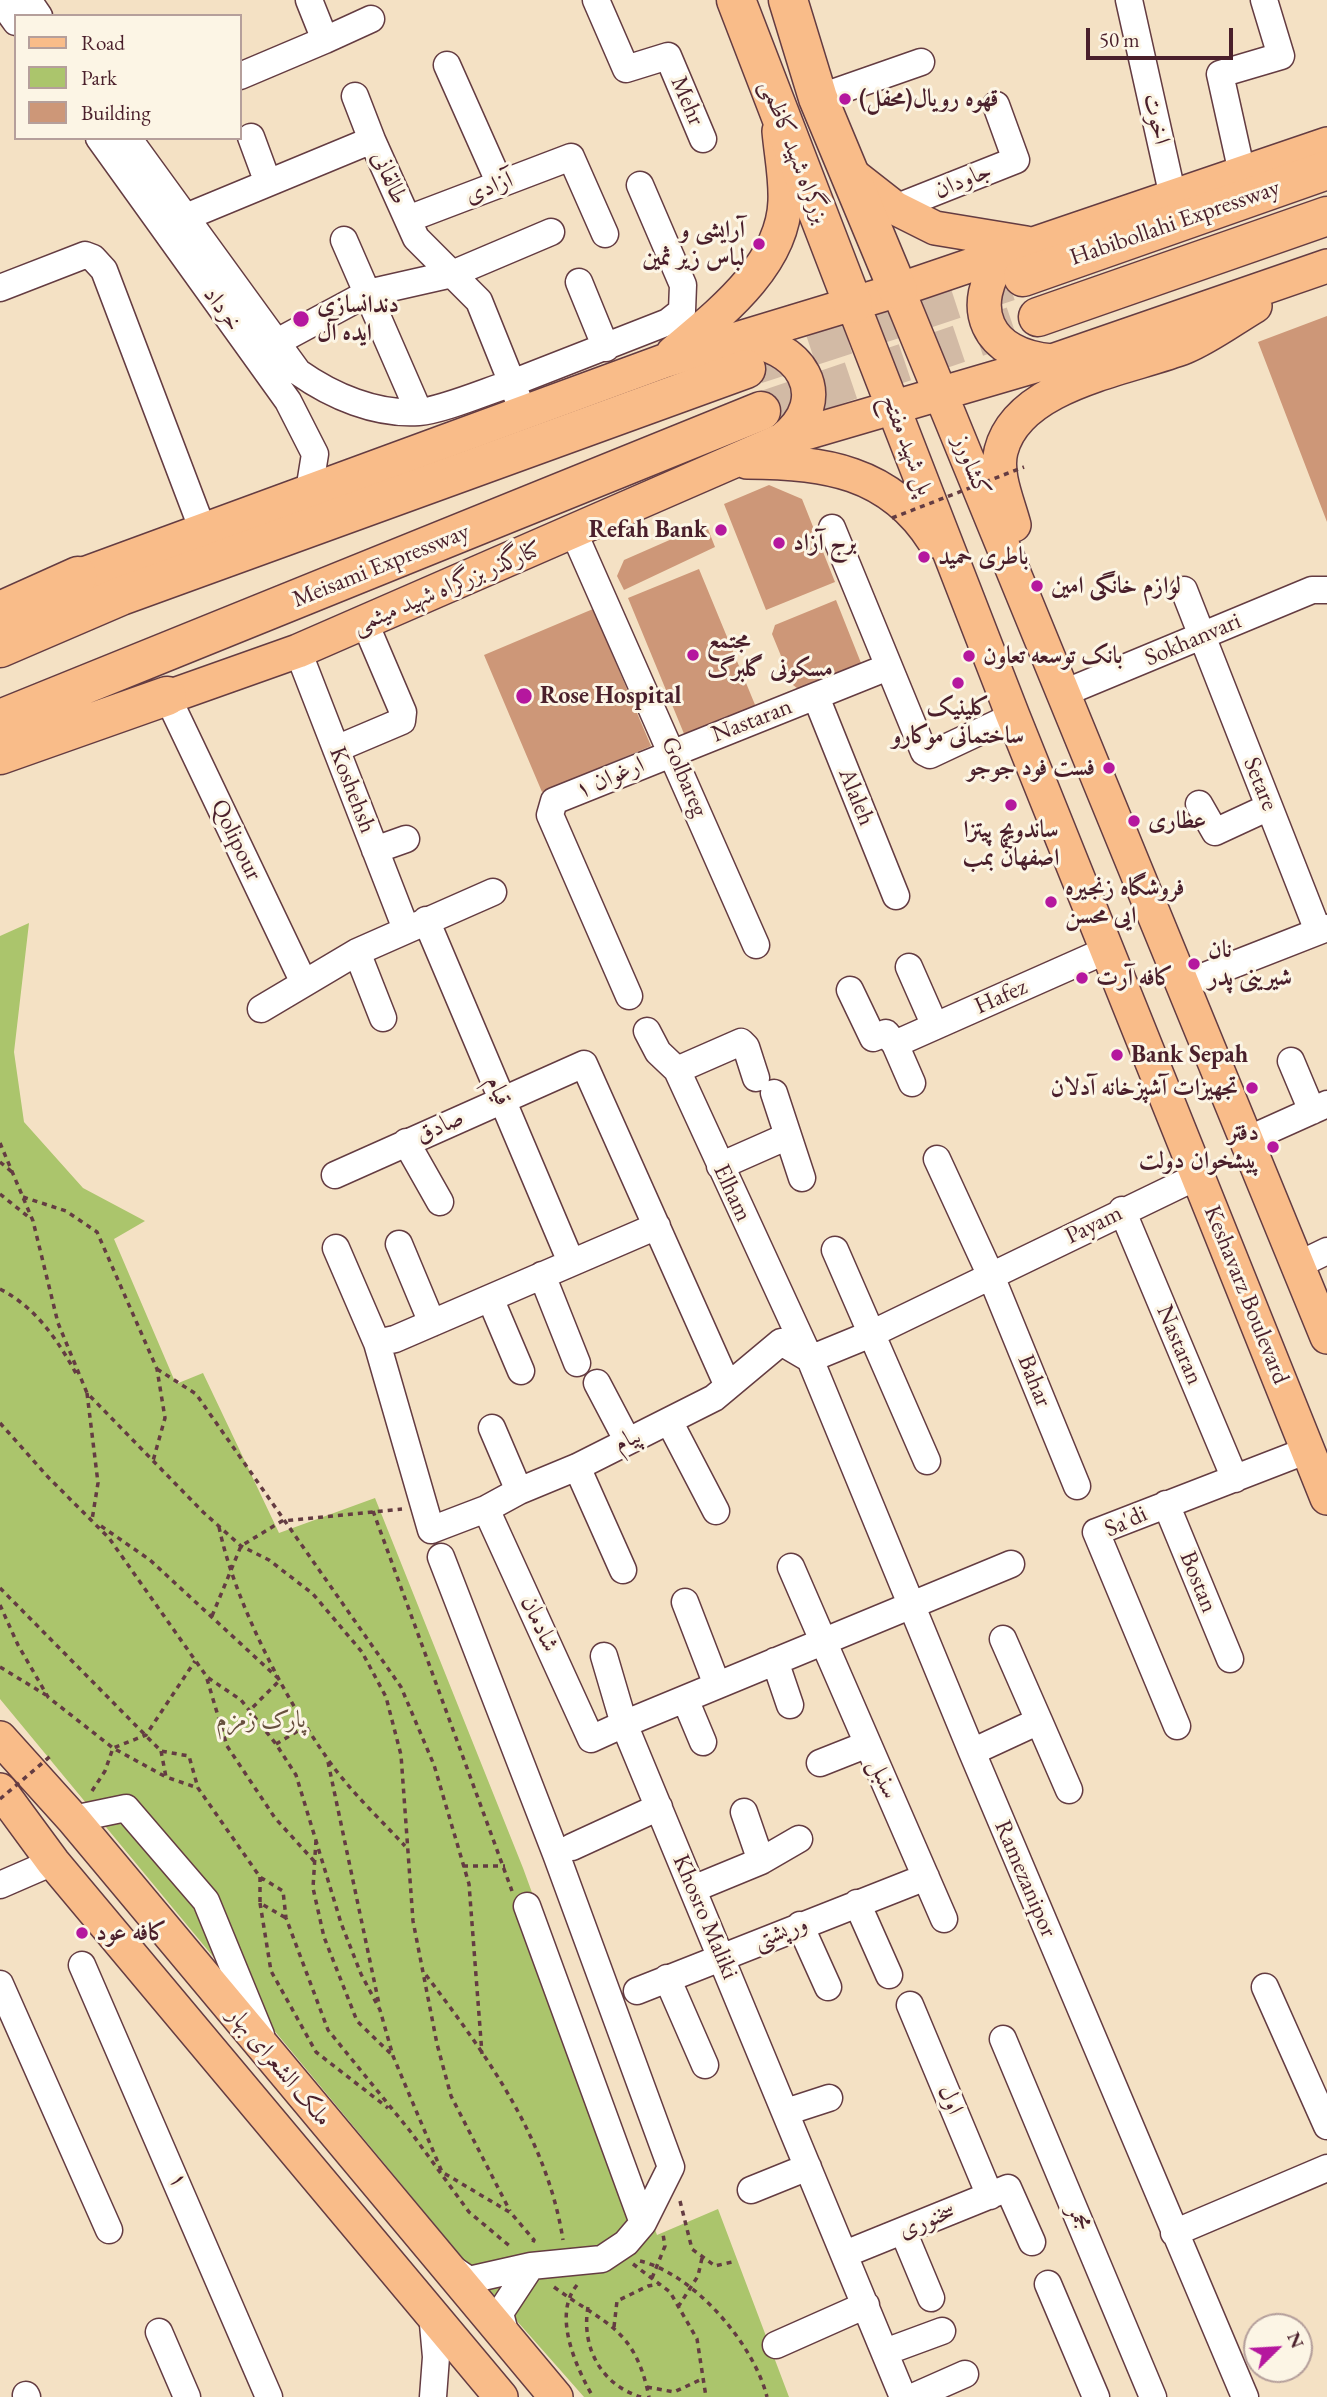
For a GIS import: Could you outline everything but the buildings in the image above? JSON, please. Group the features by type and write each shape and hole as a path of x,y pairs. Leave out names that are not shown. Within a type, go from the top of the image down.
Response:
{"highway":[{"name":"بزرگراه شهید کاظمی","path":"736,0 825,233 871,299"},
{"name":"بزرگراه شهید کاظمی","path":"788,0 818,98 849,172 871,299"},
{"name":"Habibollahi Expressway","path":"1021,258 1327,170"},
{"name":"Habibollahi Expressway","path":"1038,317 1327,216"},
{"path":"0,648 121,596 738,355"},
{"name":"Meisami Expressway","path":"0,719 772,426"},
{"path":"0,609 78,576"},
{"path":"0,755 167,696"}],"main road":[{"path":"664,361 702,329 764,265 775,242 785,203 778,111"},
{"path":"1052,361 1026,359 1004,346 988,326 983,300 989,275 1021,258 1173,197 1327,144"},
{"path":"849,172 895,208 935,228 982,238 1021,258"},
{"path":"738,355 871,299 1021,258"},
{"path":"78,576 202,528 309,491 518,397 664,361 738,355 825,328 844,330 931,386 974,374 1052,361 1322,267"},
{"path":"1322,267 1188,346 1053,392 1029,408 1013,426 1001,451 1000,471 1044,642 1150,909 1184,984 1247,1140 1312,1258 1327,1337"},
{"name":"پل شهید مفتح","path":"871,299 868,344 962,585"},
{"name":"کشاورز","path":"871,299 931,386 1044,642"},
{"path":"738,355 767,344 790,356 802,370 809,388 807,410 799,428 772,426"},
{"name":"کنارگذر بزرگراه شهید میثمی","path":"0,766 167,696 298,651 574,533 734,462 772,426 892,408 931,386"},
{"path":"734,462 803,462 850,472 862,478 886,491 919,516 962,585"},
{"name":"Keshavarz Boulevard","path":"962,585 1327,1497"},
{"path":"0,1716 73,1819"},
{"name":"ملک الشعرای بهار","path":"0,1738 73,1819 439,2261 556,2397"},
{"name":"ملک الشعرای بهار","path":"0,1790 53,1862 501,2397"},
{"path":"0,1801 53,1862"}],"street":[{"path":"0,0 31,9"},
{"path":"309,0 325,40"},
{"name":"Mehr","path":"596,0 626,68 668,56 703,139"},
{"name":"اخوت","path":"1129,0 1173,197"},
{"path":"1242,173 1220,74 1281,56 1264,0"},
{"path":"242,75 371,19"},
{"path":"818,98 921,62"},
{"path":"447,65 500,184"},
{"path":"355,96 372,140"},
{"name":"جاودان","path":"895,208 1016,160 996,105"},
{"path":"251,137 268,183"},
{"name":"خرداد","path":"100,140 288,401 315,454 309,491"},
{"name":"خرداد","path":"129,140 298,372 328,393 365,406 419,412 518,397 606,348 668,322 682,311 684,285 640,185"},
{"name":"طالقانی","path":"186,217 372,140 416,238 479,301 518,397"},
{"name":"آزادی","path":"408,219 571,158 605,234"},
{"path":"277,342 368,293 452,274 551,232"},
{"path":"344,240 419,412"},
{"path":"0,288 85,255 93,258 104,270 202,528"},
{"path":"579,282 606,348"},
{"path":"832,528 887,667 926,754 1013,716"},
{"name":"Golbareg","path":"574,533 756,945"},
{"name":"Sokhanvari","path":"1064,693 1325,589"},
{"name":"Setare","path":"1184,590 1269,807 1323,930"},
{"path":"336,749 402,721 403,712 365,623"},
{"name":"Koshehsh","path":"298,651 375,850 416,924"},
{"name":"Nastaran","path":"673,752 887,667"},
{"name":"Qolipour","path":"167,696 304,984"},
{"name":"Alaleh","path":"816,697 896,897"},
{"name":"ارغوان ۱","path":"629,996 550,808 554,802 673,752"},
{"path":"1199,804 1215,832 1269,807"},
{"path":"375,850 405,839"},
{"path":"261,1009 357,952 493,892"},
{"name":"قیام","path":"416,924 501,1099 571,1262"},
{"path":"1184,984 1323,930"},
{"name":"Hafez","path":"895,1044 1107,950"},
{"path":"357,952 383,1018"},
{"path":"909,967 936,1026"},
{"path":"850,990 873,1038 886,1032 895,1044 912,1083"},
{"name":"Elham","path":"647,1031 658,1052 677,1070 810,1359"},
{"path":"677,1070 741,1042 746,1047 788,1136 802,1178"},
{"path":"1247,1140 1319,1107 1291,1061"},
{"name":"صادق","path":"335,1175 584,1064 657,1226"},
{"path":"720,1166 788,1136"},
{"path":"406,1142 440,1202"},
{"path":"937,1159 991,1276"},
{"name":"Payam","path":"810,1359 871,1334 1122,1210 1198,1176"},
{"name":"Nastaran","path":"1122,1210 1235,1479"},
{"path":"377,1343 432,1323 657,1226 727,1384"},
{"path":"399,1244 432,1323"},
{"path":"336,1248 377,1343 431,1530"},
{"path":"835,1250 927,1461"},
{"path":"542,1275 577,1363"},
{"name":"Bahar","path":"991,1276 1077,1486"},
{"path":"490,1298 522,1371"},
{"name":"پیام","path":"431,1530 486,1509 519,1491 577,1467 714,1398 727,1384 781,1342 810,1359"},
{"name":"Ramezanipor","path":"810,1359 1240,2396"},
{"path":"597,1383 626,1440"},
{"path":"669,1421 716,1511"},
{"path":"492,1428 519,1491"},
{"name":"Sa'di","path":"1177,1726 1096,1532 1308,1450"},
{"path":"577,1467 623,1570"},
{"name":"Bostan","path":"1166,1504 1230,1659"},
{"name":"شادمان","path":"486,1509 591,1739 624,1724"},
{"path":"439,2261 469,2280 526,2255 603,2259 626,2243 643,2223 671,2167 556,1854 441,1557"},
{"path":"624,1724 1011,1564"},
{"name":"سنبل","path":"791,1567 943,1919"},
{"path":"685,1602 717,1685"},
{"path":"1003,1639 1069,1790"},
{"name":"Khosro Maliki","path":"604,1656 624,1724 903,2397"},
{"path":"775,1661 790,1705"},
{"path":"685,1699 703,1742"},
{"path":"972,1752 1040,1721"},
{"path":"820,1763 868,1744"},
{"path":"572,1847 659,1807"},
{"path":"73,1819 126,1808 206,1901 270,2056"},
{"path":"744,1812 761,1861"},
{"path":"693,1889 761,1861 799,1839"},
{"path":"0,1885 53,1862"},
{"name":"ورپشتی","path":"637,1991 720,1955 926,1877"},
{"path":"857,1903 889,1975"},
{"path":"527,1906 643,2223"},
{"path":"800,1925 828,1987"},
{"name":"۱","path":"82,1965 270,2397"},
{"path":"667,1978 705,2065"},
{"path":"0,1984 109,2230"},
{"path":"1265,1987 1327,2126"},
{"name":"اول","path":"910,2005 999,2192 1032,2242"},
{"name":"مجمر","path":"1003,2039 1153,2397"},
{"path":"786,2112 829,2098"},
{"path":"751,2190 808,2167"},
{"path":"1174,2233 1327,2168"},
{"name":"سخنوری","path":"845,2254 999,2192"},
{"path":"903,2231 931,2298"},
{"path":"508,2340 500,2313 526,2255"},
{"path":"1048,2284 1096,2397"},
{"path":"776,2345 866,2305"},
{"path":"432,2313 436,2357 433,2397"},
{"path":"885,2352 942,2331"},
{"path":"159,2332 187,2397"},
{"path":"913,2397 965,2374"}],"path":[{"path":"892,518 1024,467"},
{"path":"0,1143 33,1221 58,1323 87,1393 98,1483 91,1520"},
{"path":"0,1162 13,1172"},
{"path":"0,1194 33,1221"},
{"path":"23,1197 66,1211 97,1232 157,1369 165,1418 153,1461"},
{"path":"0,1289 35,1315 59,1342 87,1393 153,1461 218,1526 242,1546 269,1560 313,1594 362,1652 386,1697 401,1755 413,1921 437,2044 451,2095 510,2213 534,2240 526,2255"},
{"path":"157,1369 196,1394 282,1521 401,1687 433,1765 469,1884 482,2053"},
{"path":"0,1423 109,1538 207,1677 241,1700 276,1744 296,1775 341,1923 361,1974 380,2010"},
{"path":"212,1616 242,1546 282,1521 405,1508 431,1530"},
{"path":"91,1520 150,1560 280,1680"},
{"path":"218,1526 232,1574 280,1680 327,1758 407,1847"},
{"path":"0,1588 161,1751 166,1777"},
{"path":"0,1605 18,1645 48,1697"},
{"path":"73,1819 105,1771 113,1748 146,1735 195,1661"},
{"path":"0,1667 48,1697 113,1748 166,1777 198,1788"},
{"path":"207,1677 227,1746 275,1818 314,1861"},
{"path":"249,1711 280,1680"},
{"path":"276,1744 308,1725"},
{"path":"161,1751 189,1756 198,1788 260,1877 283,1891 286,1918 328,2030 442,2172 469,2212 526,2255 569,2298 588,2307 614,2329 638,2358 649,2397"},
{"path":"0,1801 53,1754"},
{"path":"327,1758 380,2010 393,2056 442,2172 510,2213"},
{"path":"316,1835 313,1888 324,1937 357,2021 393,2056"},
{"path":"463,1866 505,1866"},
{"path":"260,1877 260,1903 271,1971 316,2052 396,2114"},
{"path":"260,1903 286,1918"},
{"path":"425,1974 518,2108 542,2159 557,2206 563,2240"},
{"path":"671,2167 692,2249 715,2266 732,2262"},
{"path":"678,2306 692,2290 702,2258"},
{"path":"706,2397 697,2339 670,2292 627,2259 658,2266 692,2290 714,2310 746,2349 767,2397"},
{"path":"583,2280 569,2298 566,2307 568,2331 582,2376 593,2397"},
{"path":"614,2329 617,2301 648,2286 659,2284"},
{"path":"588,2307 586,2332 593,2356 606,2376 625,2394 641,2397"},
{"path":"647,2387 674,2392 702,2379"}],"green space":[{"name":"پارک زمزم","path":"29,923 14,1052 24,1122 83,1188 145,1221 114,1239 176,1384 203,1373 279,1533 375,1498 523,1868 657,2235 718,2209 789,2397 584,2397 479,2278 0,1699 0,936"}],"tunnel":[{"path":"756,365 1018,279"},
{"path":"761,411 1038,317"}],"place":[{"name":"قهوه رویال(محفل)","path":"845,99"},
{"name":"آرایشی و لباس زیر ثمین","path":"759,244"},
{"name":"دندانسازی ایده آل","path":"301,319"},
{"name":"Refah Bank","path":"721,530"},
{"name":"برج آزاد","path":"779,543"},
{"name":"باطری حمید","path":"924,557"},
{"name":"لوازم خانگی امین","path":"1037,586"},
{"name":"مجتمع مسکونی گلبرگ","path":"693,655"},
{"name":"بانک توسعه تعاون","path":"969,656"},
{"name":"کلینیک ساختمانی موکارو","path":"958,683"},
{"name":"Rose Hospital","path":"524,696"},
{"name":"فست فود جوجو","path":"1109,768"},
{"name":"ساندویچ پیتزا اصفهان بمب","path":"1011,805"},
{"name":"عطاری","path":"1134,821"},
{"name":"فروشگاه زنجیره ایی محسن","path":"1051,902"},
{"name":"نان شیرینی پدر","path":"1194,964"},
{"name":"کافه آرت","path":"1082,978"},
{"name":"Bank Sepah","path":"1117,1055"},
{"name":"تجهیزات آشپزخانه آدلان","path":"1252,1088"},
{"name":"دفتر پیشخوان دولت","path":"1273,1147"},
{"name":"کافه عود","path":"82,1933"}]}
